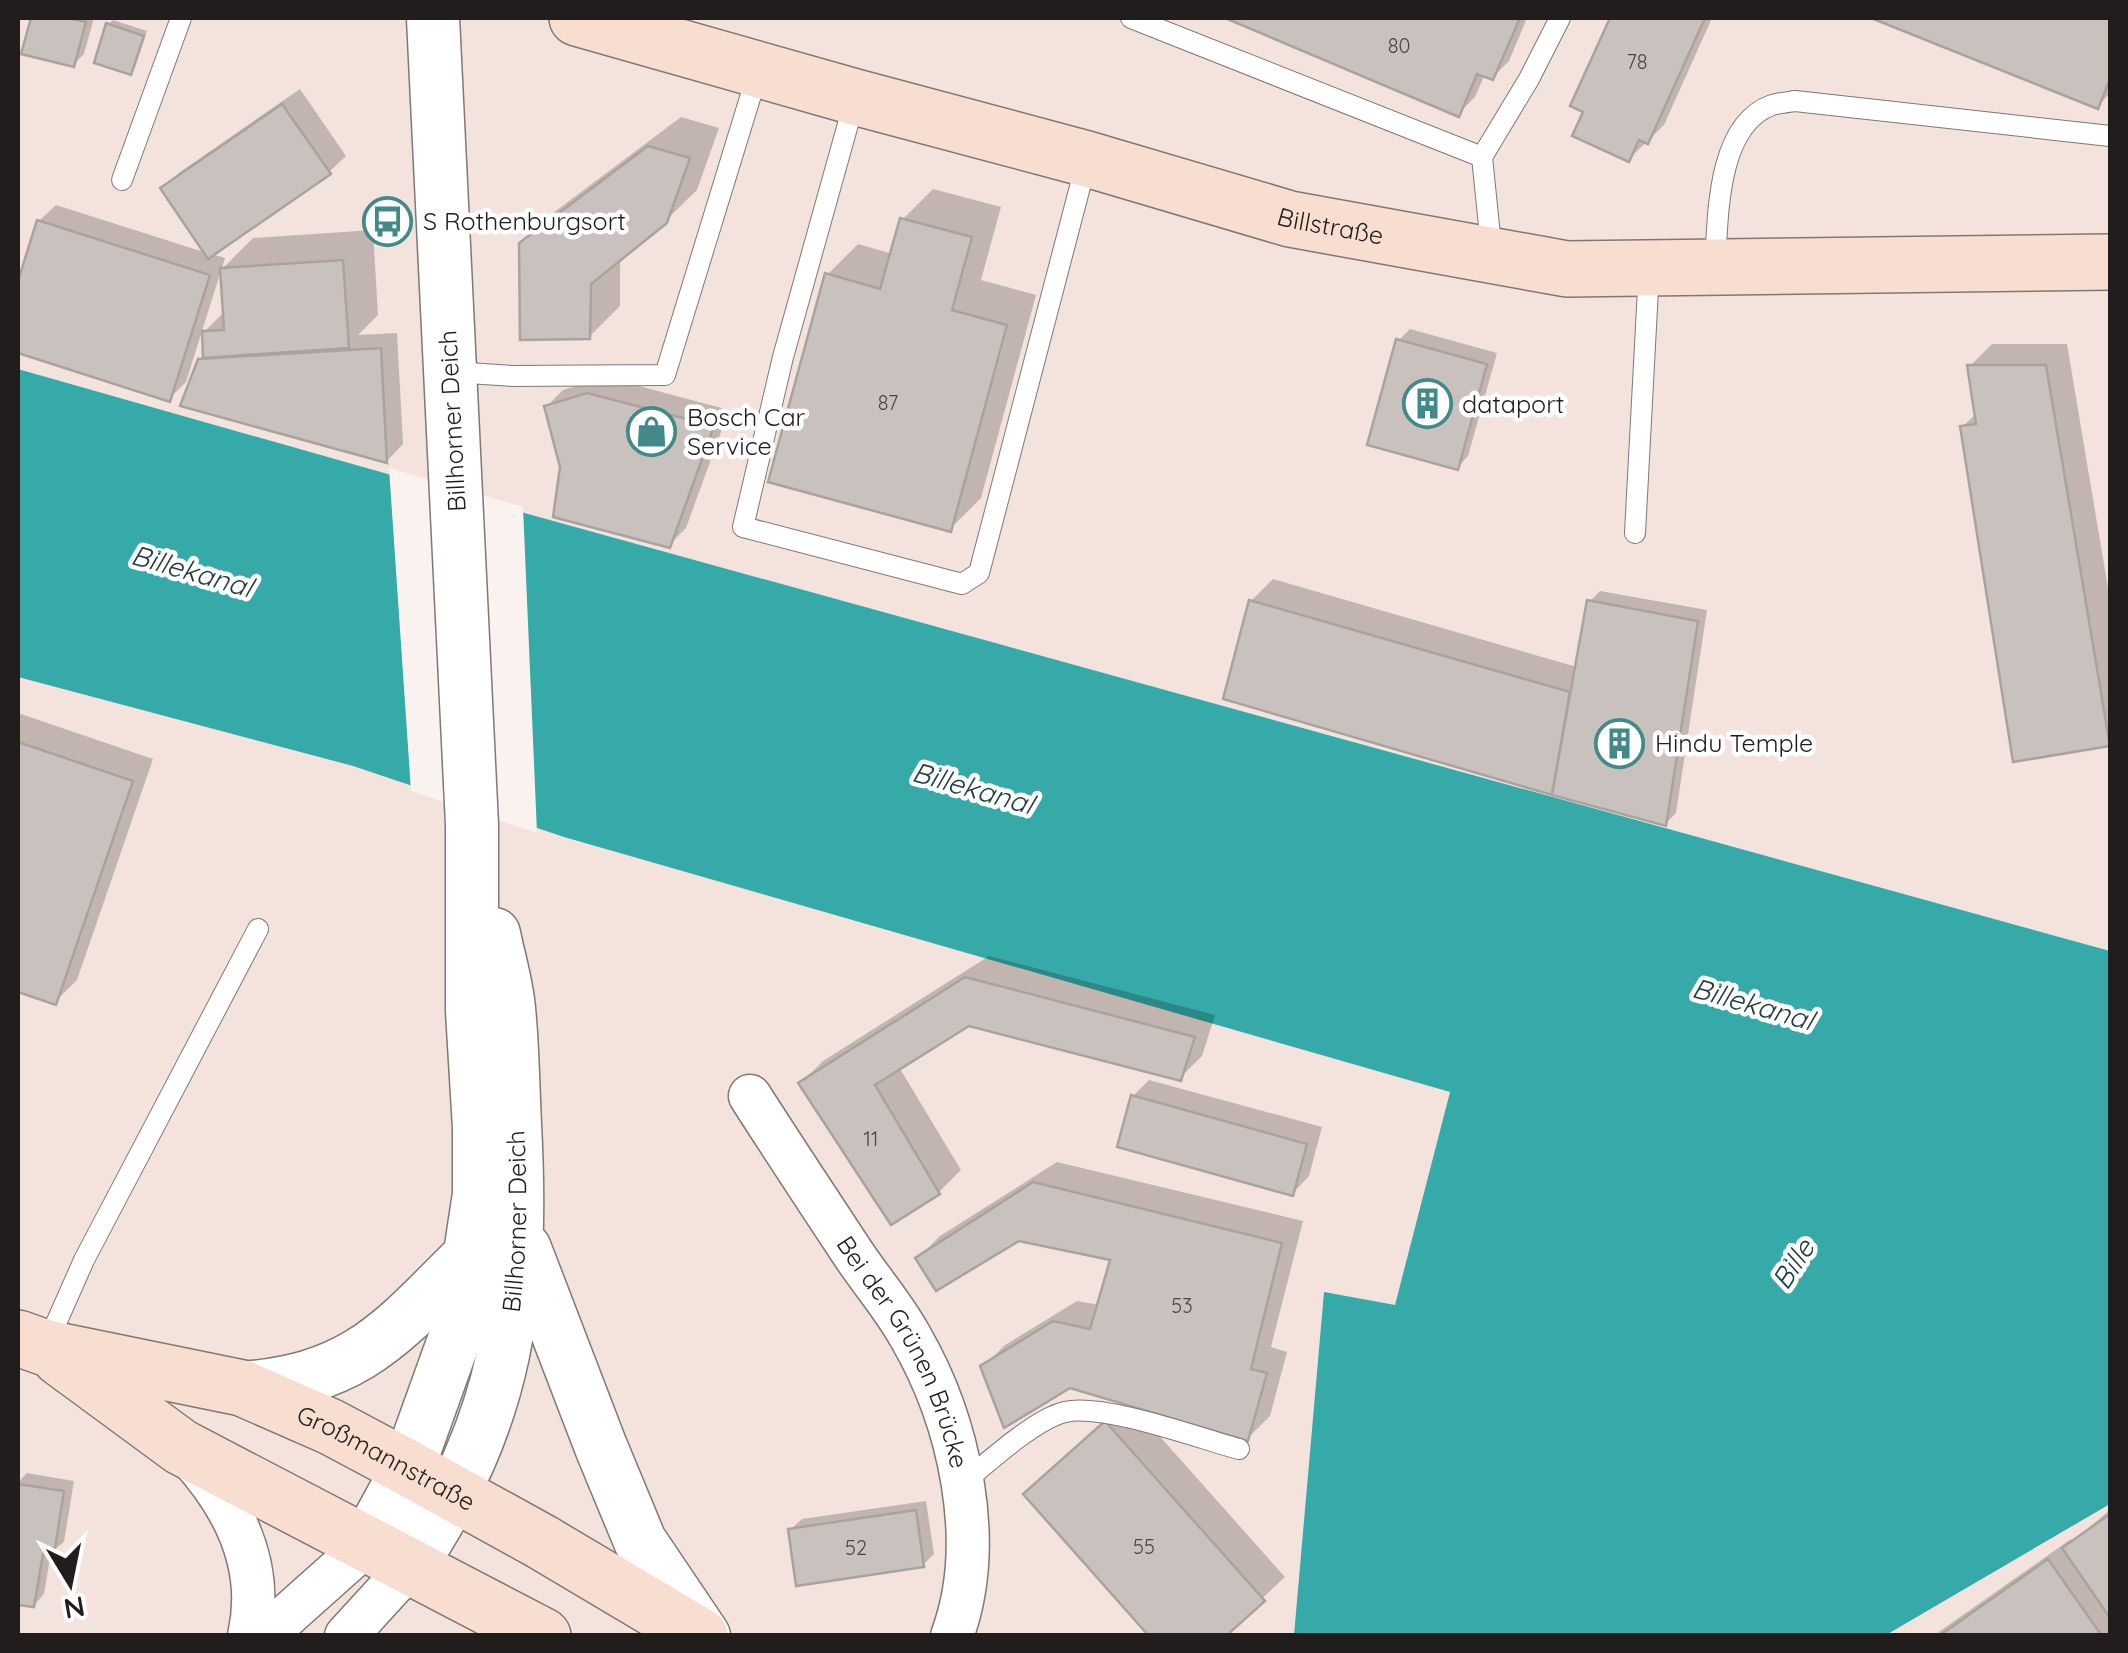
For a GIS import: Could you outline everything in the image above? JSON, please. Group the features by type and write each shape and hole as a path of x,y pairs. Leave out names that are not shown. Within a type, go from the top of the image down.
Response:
{"main road":[{"name":"Billstraße","path":"577,18 855,98 1087,158 1290,219 1567,269 2110,262"},
{"name":"Großmannstraße","path":"32,1343 242,1388 331,1427 431,1480 702,1636"},
{"path":"32,1343 182,1447 542,1636"}],"street":[{"name":"Billhorner Deich","path":"431,1480 460,1326 479,1194 472,1011 472,825 432,18"},
{"name":"Billhorner Deich","path":"431,1480 488,1414 504,1360 520,1234 509,1006 472,825"},
{"name":"Bei der Grünen Brücke","path":"750,1096 910,1335 933,1383 963,1483 969,1534 968,1570 952,1636"},
{"path":"520,1234 600,1448 640,1541 702,1636"},
{"path":"242,1388 283,1385 325,1373 372,1350 471,1254"},
{"path":"182,1447 214,1483 247,1547 254,1607 248,1636"},
{"path":"346,1636 431,1480"},
{"path":"264,1636 388,1556"}],"lane":[{"path":"122,180 181,18"},
{"path":"1131,18 1482,158"},
{"path":"1492,255 1482,158 1530,79 1560,18"},
{"path":"450,372 513,376 665,375 759,69"},
{"path":"855,98 783,357 743,526 962,584 979,573 1087,158"},
{"path":"1714,267 1720,180 1744,125 1770,106 1795,101 2110,136"},
{"path":"1635,533 1649,268"},
{"path":"32,1343 84,1260 258,929"},
{"path":"963,1483 1002,1450 1062,1412 1092,1411 1239,1449"}],"shaded area":[{"path":"18,18 2110,18 2110,951 18,369"},
{"path":"18,677 353,766 564,837 1450,1092 1395,1306 1324,1293 1294,1635 18,1635"},
{"path":"2110,1504 2110,1635 1886,1636 1888,1634"}],"water":[{"path":"18,369 2110,951 2110,1504 1886,1635 1294,1635 1324,1292 1395,1305 1450,1092 564,837 353,766 18,677"}],"pier":[{"path":"389,468 523,507 537,833 411,791"}],"building":[{"path":"31,18 86,22 74,67 21,54"},
{"path":"1225,18 1520,18 1493,80 1477,74 1459,117"},
{"path":"1610,18 1705,18 1648,144 1639,140 1629,162 1572,136 1583,112 1570,106"},
{"path":"1871,18 2110,18 2110,79 2098,109"},
{"path":"106,23 144,36 131,75 94,63"},
{"path":"282,104 331,174 208,259 160,188"},
{"path":"648,146 690,158 667,223 591,284 590,339 520,340 519,243"},
{"path":"900,218 972,237 952,310 1007,325 951,532 768,482 825,273 880,289"},
{"path":"37,220 210,275 170,402 18,353 18,281"},
{"path":"343,260 349,348 203,358 202,331 224,330 220,268"},
{"name":"dataport","path":"1396,339 1487,364 1458,470 1367,445"},
{"path":"381,348 387,463 180,406 198,359"},
{"path":"1967,365 2046,365 2110,746 2013,762 1960,426 1976,424"},
{"path":"587,393 714,426 670,548 553,517 560,467 544,406"},
{"path":"1249,600 1570,692 1552,795 1223,699"},
{"name":"Hindu Temple","path":"1587,600 1698,621 1666,826 1552,795"},
{"path":"18,742 133,781 56,1005 18,992"},
{"path":"965,977 1195,1037 1181,1081 969,1026 875,1085 940,1194 891,1225 798,1083"},
{"path":"1131,1095 1307,1144 1293,1196 1117,1147"},
{"path":"1033,1182 1282,1243 1251,1369 1267,1373 1248,1441 1070,1388 1004,1428 980,1366 1053,1321 1090,1329 1110,1260 1019,1241 936,1291 915,1258"},
{"path":"1105,1421 1265,1601 1226,1636 1149,1636 1023,1494"},
{"path":"18,1484 64,1491 54,1555 43,1554 34,1607 18,1605"},
{"path":"916,1510 924,1567 796,1586 788,1529"},
{"path":"2110,1514 2110,1618 2062,1548"},
{"path":"2048,1559 2102,1636 1939,1636"}],"place":[{"name":"S Rothenburgsort","path":"388,221"},
{"name":"dataport","path":"1427,404"},
{"name":"Bosch Car Service","path":"652,431"},
{"name":"Hindu Temple","path":"1620,743"}],"water label":[{"name":"Billekanal","path":"192,571"},
{"name":"Billekanal","path":"973,788"},
{"name":"Billekanal","path":"1753,1004"},
{"name":"Bille","path":"1793,1264"}]}
